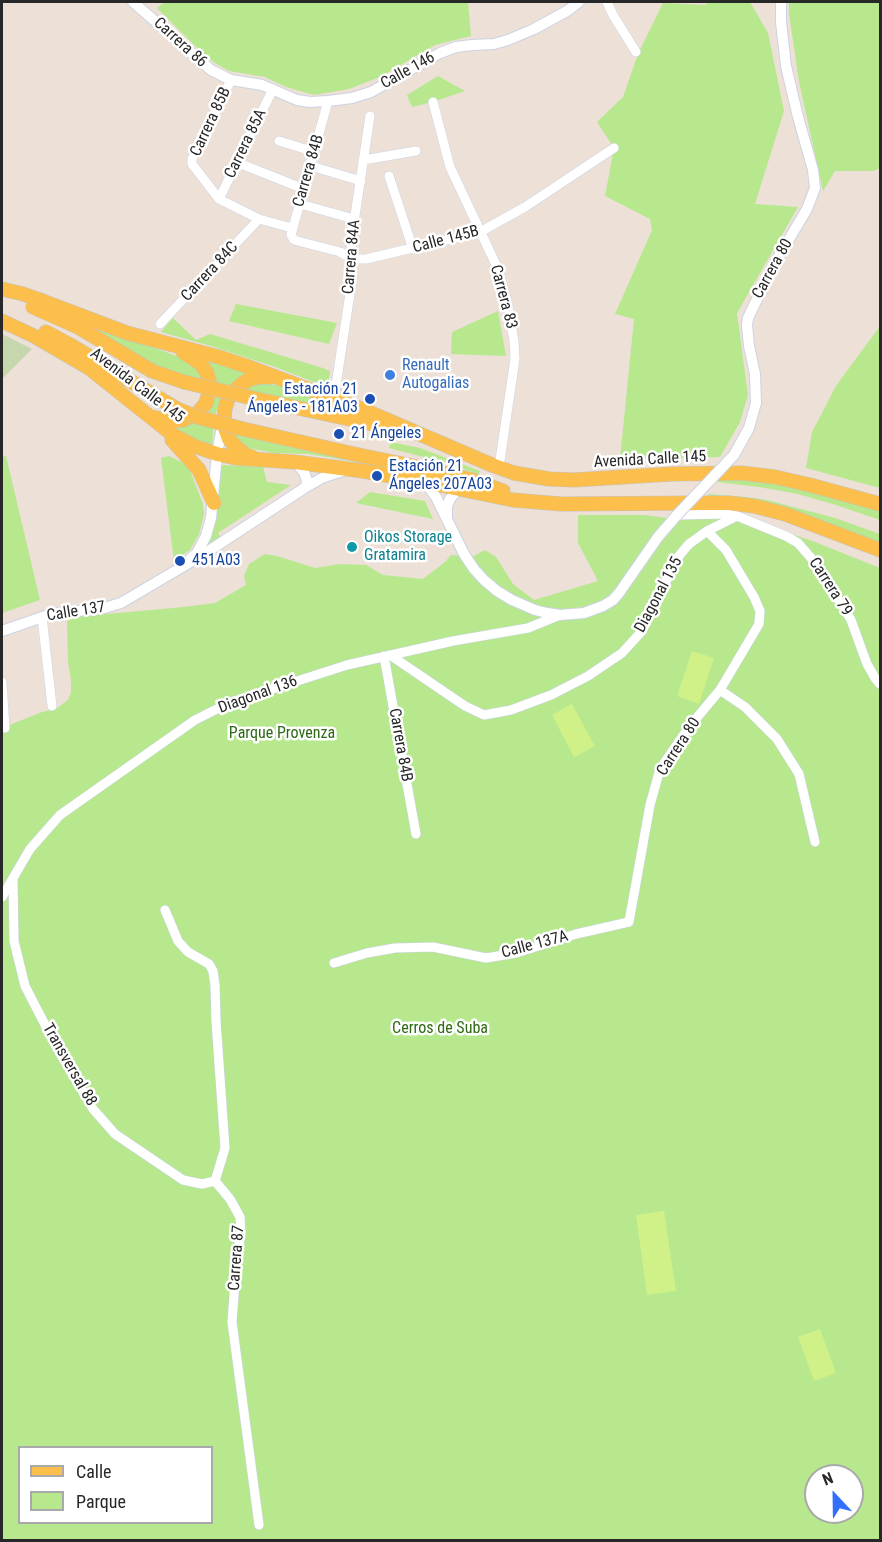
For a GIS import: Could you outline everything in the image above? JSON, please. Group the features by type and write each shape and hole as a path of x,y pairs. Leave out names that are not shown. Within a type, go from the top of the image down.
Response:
{"main road":[{"name":"Avenida Calle 145","path":"2,289 23,294 127,333 219,357 334,398 499,467 525,475 574,480 672,474 742,473 810,484 880,504"},
{"name":"Avenida Calle 145","path":"2,296 47,312 78,327 152,371 184,382 426,436"},
{"name":"Avenida Calle 145","path":"2,317 27,324 72,346 177,409 197,417 474,480 507,493 543,503"},
{"name":"Avenida Calle 145","path":"2,321 34,336 89,368 173,435 217,454 349,469 513,500 543,503 729,503 754,506 785,514 880,550"},
{"path":"150,418 183,420 198,413 206,403 209,392 209,378 200,363 175,348 156,341"},
{"path":"275,460 246,455 237,448 229,439 224,418 228,399 242,384 260,377 270,376 280,379"},
{"path":"150,418 179,446 199,470 214,503"}],"street":[{"name":"Carrera 86","path":"133,2 197,59 211,70 231,80"},
{"path":"607,2 636,52"},
{"name":"Carrera 80","path":"675,517 734,454 749,428 756,403 748,318 772,268 807,209 815,188 813,170 786,66 781,22 782,2"},
{"name":"Calle 146","path":"231,80 252,83 273,89 297,100 310,102 352,98 371,92 440,52 456,47 494,44 508,40 534,29 574,4"},
{"name":"Carrera 85B","path":"219,199 192,164 192,159 231,80"},
{"name":"Carrera 85A","path":"219,199 273,89"},
{"name":"Carrera 84B","path":"294,240 291,235 292,228 328,101"},
{"name":"Carrera 83","path":"433,102 450,167 498,269 507,302 514,341 514,359 499,467"},
{"name":"Carrera 84A","path":"334,398 353,274 351,242 370,116"},
{"path":"279,141 315,152"},
{"name":"Calle 145B","path":"294,240 340,252 352,259 366,259 480,232 525,207 614,148"},
{"path":"363,160 416,151"},
{"path":"236,162 304,189"},
{"path":"311,166 361,181"},
{"path":"389,176 413,249"},
{"path":"219,199 259,219 292,228"},
{"path":"300,204 354,219"},
{"name":"Carrera 84C","path":"160,324 259,219"},
{"path":"2,282 23,294"},
{"name":"Calle 137","path":"180,569 197,553 209,527 214,503 217,454 224,418"},
{"path":"295,462 304,472 306,487"},
{"name":"Calle 137","path":"2,631 60,612 104,608 121,603 180,569 306,487 324,477 349,469"},
{"name":"Diagonal 136","path":"425,482 432,490 464,554 484,580 512,600 535,610 560,615 584,613 613,600 675,517"},
{"path":"447,519 447,506 458,489"},
{"name":"Carrera 79","path":"675,517 726,514 737,516 798,543 818,566 851,620 867,664 880,684"},
{"name":"Diagonal 135","path":"387,655 465,706 484,715 511,710 551,695 588,676 622,653 642,631 678,557 689,544 707,531 737,516"},
{"name":"Carrera 80","path":"629,922 650,805 660,769 720,690 759,624 760,611 754,597 726,550 707,531"},
{"name":"Diagonal 136","path":"2,897 30,849 60,815 195,720 229,703 347,664 453,641 528,628 560,615"},
{"path":"42,617 52,706"},
{"name":"Carrera 84B","path":"387,655 416,834"},
{"path":"2,682 5,728"},
{"path":"720,690 745,707 777,739 799,774 815,842"},
{"name":"Transversal 88","path":"13,879 14,941 25,986 57,1048 93,1109 115,1134 183,1179 202,1184 215,1181"},
{"path":"165,910 178,941 188,952 208,964 213,971 225,1148 215,1181"},
{"name":"Calle 137A","path":"334,963 394,948 433,947 486,958 516,953 576,934 629,922"},
{"name":"Carrera 87","path":"215,1181 230,1199 240,1217 241,1234 237,1255 232,1322 259,1525"}],"green space":[{"path":"165,2 468,2 471,36 435,45 380,77 349,89 314,95 286,87 265,77 229,71 215,63 157,8"},
{"path":"707,2 750,2 768,33 784,111 755,204 798,207 737,313 748,395 740,422 720,457 620,459 634,319 615,314 652,230 650,219 605,196 614,148 597,122 623,97 638,54 663,3 705,5"},
{"path":"789,2 880,2 880,168 874,171 835,171 823,191 799,82"},
{"path":"438,76 465,91 412,107 407,95"},
{"path":"236,304 337,323 329,344 229,321"},
{"path":"498,311 506,356 451,354 452,332"},
{"path":"173,318 196,340 210,334 323,368 330,371 329,379 326,384 314,382 211,346 161,332"},
{"path":"82,321 182,358 192,363 204,381 170,374 110,340"},
{"path":"880,326 880,488 806,468 812,432 836,386"},
{"path":"2,334 32,349 2,379"},
{"path":"206,359 256,374 222,396 214,418 212,447 172,429 188,425 211,406 216,394 217,382 214,371"},
{"path":"265,383 284,387 369,418 241,390"},
{"path":"230,431 431,474 308,454 274,453 247,448 237,441"},
{"path":"391,442 420,448 480,471 479,474 389,448"},
{"path":"6,456 40,600 2,613 2,457"},
{"path":"169,456 185,464 191,473 203,504 204,514 199,534 190,550 174,561 161,458"},
{"path":"223,465 263,467 267,482 291,485 218,533 222,539 206,551 215,519"},
{"path":"722,477 798,488 880,510 880,520 798,494 717,482"},
{"path":"370,492 425,501 433,519 356,503"},
{"path":"709,494 767,500 835,518 880,534 880,546 707,496"},
{"name":"Cerros de Suba","path":"578,515 727,518 774,528 880,568 880,1540 2,1540 2,732 12,724 56,709 68,700 71,680 67,621 74,617 215,603 246,585 244,576 249,564 265,554 315,568 340,564 366,565 383,575 423,579 451,555 472,557 485,550 496,557 513,584 534,600 598,581 578,543"},
{"path":"692,651 714,658 699,704 677,696"},
{"path":"572,704 595,746 574,757 552,715"},
{"path":"664,1211 676,1291 647,1295 636,1215"},
{"path":"820,1329 836,1373 814,1381 798,1337"}],"place":[{"name":"Renault Autogalias","path":"390,375"},
{"name":"Estación 21 Ángeles - 181A03","path":"370,399"},
{"name":"21 Ángeles","path":"339,434"},
{"name":"Estación 21 Ángeles 207A03","path":"377,476"},
{"name":"Oikos Storage Gratamira","path":"352,547"},
{"name":"451A03","path":"180,561"}],"park label":[{"name":"Parque Provenza","path":"282,734"}]}
